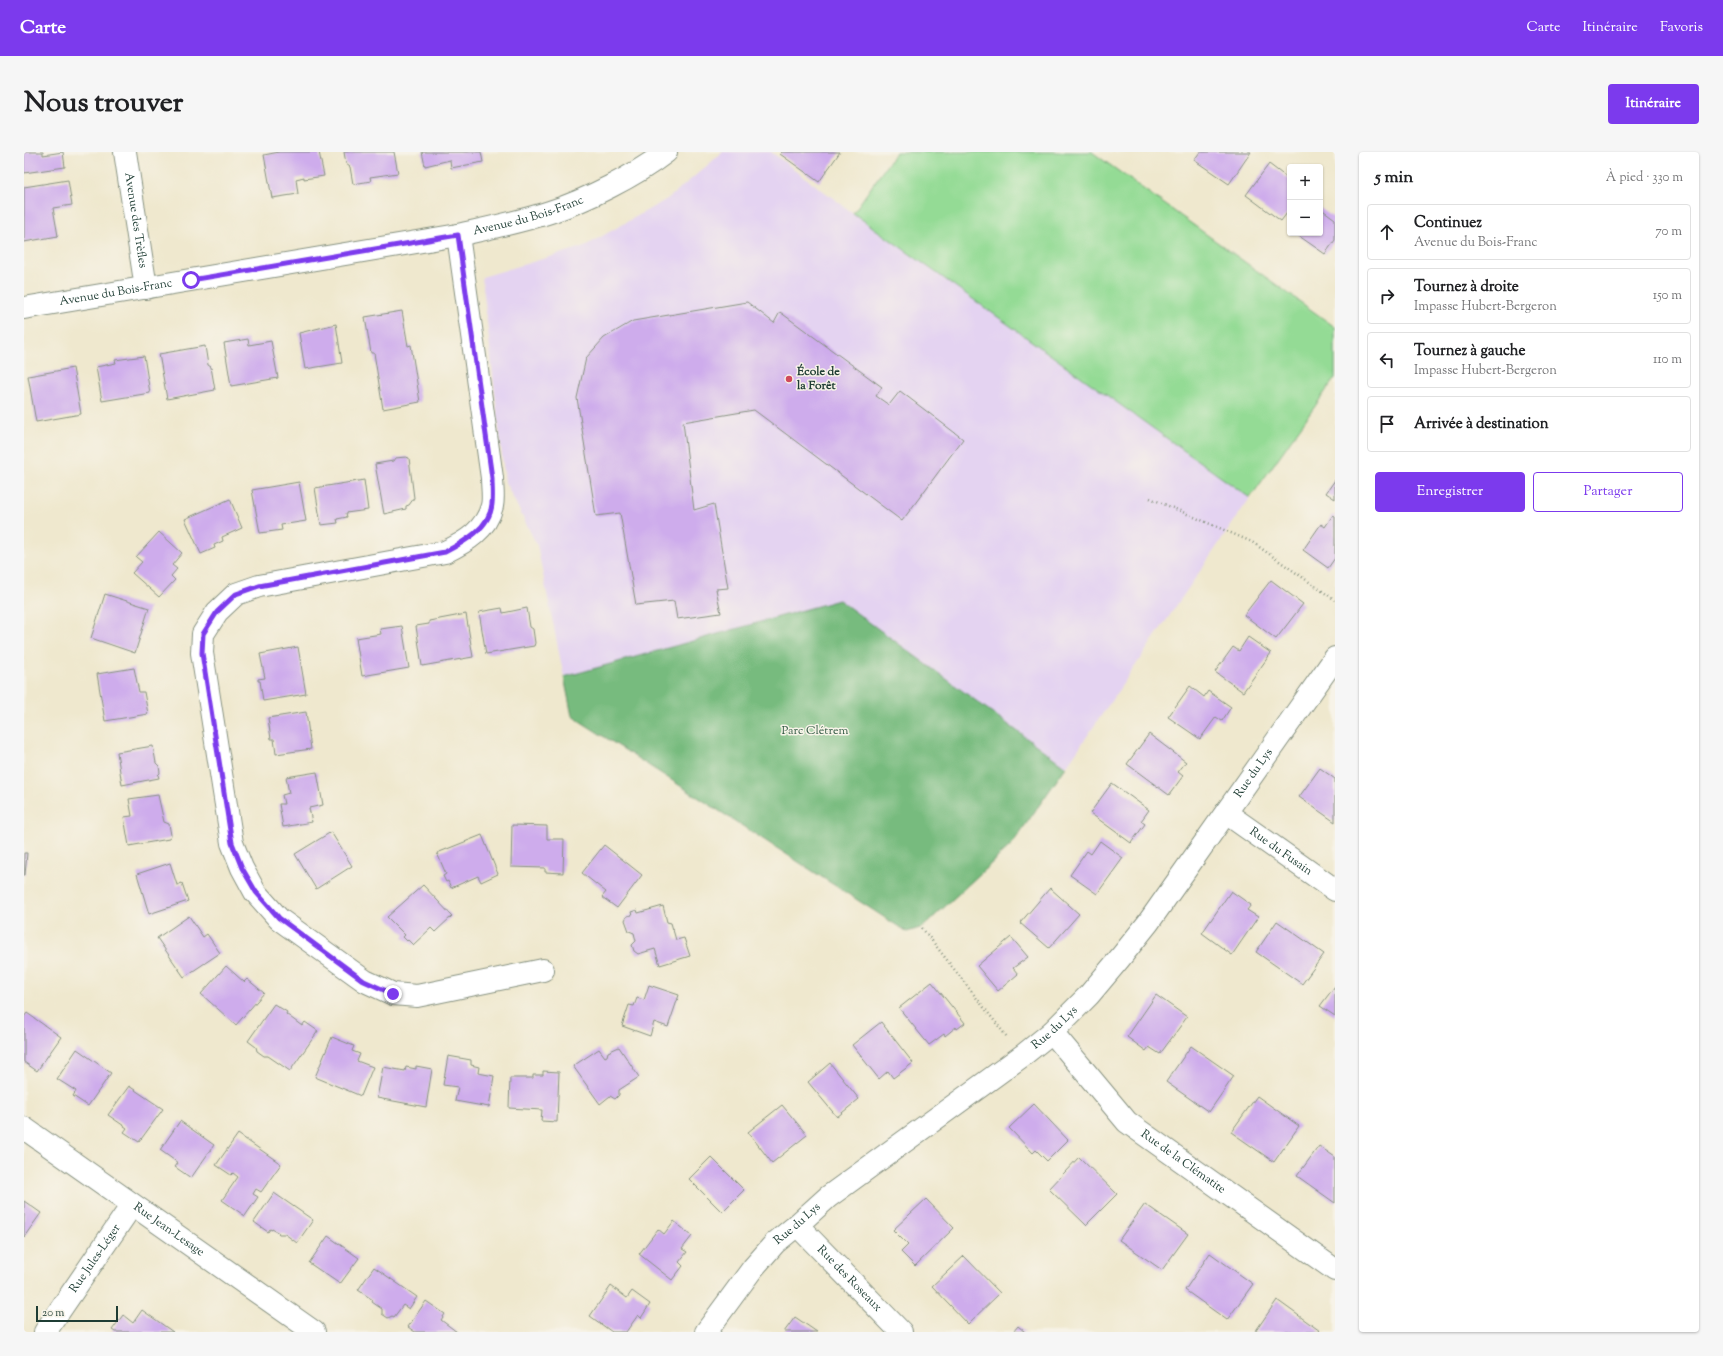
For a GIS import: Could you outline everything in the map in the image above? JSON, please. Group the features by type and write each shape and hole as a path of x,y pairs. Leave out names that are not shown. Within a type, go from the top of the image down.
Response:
{"street":[{"name":"Avenue des Trèfles","path":"125,152 146,288"},
{"name":"Avenue du Bois-Franc","path":"24,308 458,235 551,212 595,194 666,152"},
{"path":"458,235 492,478 492,506 484,525 467,541 445,552 259,586 236,594 217,612 203,634 202,653 232,843 242,868 256,892 279,918 364,981 393,994 417,996 543,970"},
{"name":"Rue du Lys","path":"706,1332 753,1268 775,1243 828,1197 1052,1032 1089,996 1148,923 1335,658"},
{"name":"Rue du Fusain","path":"1226,813 1335,890"},
{"name":"Rue de la Clématite","path":"1052,1032 1127,1122 1335,1270"},
{"name":"Rue Jean-Lesage","path":"24,1128 314,1332"},
{"name":"Rue Jules-Léger","path":"46,1332 132,1204"},
{"name":"Rue des Roseaux","path":"797,1225 901,1332"}],"path":[{"path":"1150,498 1252,542 1335,600"},
{"path":"922,928 1010,1040"}],"shaded area":[{"name":"École de la Forêt","path":"723,152 771,152 853,213 1250,498 1066,767 839,600 564,677 537,545 505,482 482,277 583,247 669,198"}],"green space":[{"path":"896,152 1092,152 1335,327 1335,378 1250,498 853,213"},
{"name":"Parc Clétrem","path":"839,600 1066,767 1012,844 923,927 907,932 572,716 564,677"}],"building":[{"path":"24,152 43,152 43,155 63,152 65,167 24,173"},
{"path":"279,152 319,152 324,176 296,179 298,194 272,198 264,155"},
{"path":"344,152 394,152 398,173 370,177 371,181 353,184 350,167 346,164"},
{"path":"422,152 481,152 483,162 451,168 450,160 425,166"},
{"path":"782,152 840,152 819,182 780,154"},
{"path":"1200,152 1251,152 1229,184 1194,160"},
{"path":"1269,164 1287,178 1287,213 1281,221 1246,195"},
{"path":"68,180 72,205 53,208 58,236 24,242 24,187"},
{"path":"1323,210 1335,219 1335,240 1325,254 1299,236 1323,236"},
{"path":"747,302 774,323 780,312 882,387 876,396 889,405 900,391 963,439 902,521 754,410 683,422 694,510 714,504 728,588 716,589 721,613 677,619 674,601 636,605 620,513 596,516 577,398 586,358 604,338 633,321"},
{"path":"402,311 408,346 411,345 420,402 383,409 374,353 371,353 365,317"},
{"path":"336,324 342,363 305,369 299,333"},
{"path":"248,339 249,345 271,341 278,378 231,386 224,343"},
{"path":"205,346 208,365 211,367 215,390 167,399 159,354"},
{"path":"144,356 150,393 102,401 96,367 116,363 115,360"},
{"path":"73,368 81,414 36,422 28,376"},
{"path":"395,458 409,458 414,498 409,505 406,506 406,509 384,514 375,464 393,461"},
{"path":"364,480 368,510 346,513 347,517 337,519 338,523 321,525 315,488"},
{"path":"1335,480 1335,499 1326,493"},
{"path":"299,482 306,521 281,525 282,530 260,533 252,490"},
{"path":"230,499 242,528 222,537 223,541 214,545 215,548 201,554 185,519"},
{"path":"1333,515 1335,516 1335,558 1328,568 1303,550 1321,524 1325,527"},
{"path":"159,532 182,553 172,565 177,569 171,576 175,580 159,597 132,573 142,562 136,557"},
{"path":"1271,580 1303,604 1276,639 1244,615"},
{"path":"105,594 149,608 135,653 91,638"},
{"path":"502,608 503,613 527,608 530,627 533,629 534,646 486,654 479,612"},
{"path":"466,614 473,657 422,666 416,626 429,624 429,621"},
{"path":"402,626 409,668 362,676 356,638 381,634 380,629"},
{"path":"1248,637 1271,653 1243,692 1215,672 1233,647 1239,651"},
{"path":"298,647 306,694 263,701 260,681 258,681 258,679 265,678 260,654"},
{"path":"134,668 139,692 144,692 148,714 105,721 97,674"},
{"path":"1190,686 1204,697 1208,691 1231,707 1222,721 1216,717 1200,739 1168,717"},
{"path":"306,712 311,749 276,754 274,739 271,739 268,718"},
{"path":"1149,734 1186,762 1178,772 1183,776 1169,795 1127,764"},
{"path":"153,746 156,763 159,766 159,778 122,785 117,752"},
{"path":"1320,768 1335,779 1335,822 1299,797"},
{"path":"317,772 323,805 309,808 312,822 283,827 279,804 284,804 282,795 289,793 286,777"},
{"path":"1112,783 1149,810 1141,821 1145,824 1131,843 1090,813"},
{"path":"158,795 164,822 169,824 171,835 169,839 129,846 124,817 132,816 129,799"},
{"path":"512,825 547,826 547,839 564,839 563,873 545,872 545,868 511,867"},
{"path":"331,832 352,866 316,889 295,854"},
{"path":"482,835 498,874 481,882 478,876 451,888 448,881 446,882 443,876 446,874 437,853"},
{"path":"1100,841 1123,858 1097,894 1070,875 1087,851 1091,854"},
{"path":"604,845 642,875 617,908 602,897 606,892 582,873"},
{"path":"24,853 27,853 25,875 24,875"},
{"path":"170,863 177,885 182,883 188,901 149,914 137,874"},
{"path":"423,885 452,916 435,932 431,928 413,945 403,937 405,935 387,917"},
{"path":"1050,888 1079,914 1049,948 1020,923"},
{"path":"1231,891 1251,905 1247,910 1258,917 1232,955 1202,933"},
{"path":"663,906 667,922 671,923 676,940 684,938 690,956 660,965 655,949 638,954 634,951 632,945 636,941 634,933 629,931 625,920 627,916 632,915 631,912 637,910 638,913"},
{"path":"189,916 203,937 207,934 220,953 184,977 157,938"},
{"path":"1277,921 1324,954 1302,984 1256,952"},
{"path":"1011,937 1028,957 1013,968 1018,974 998,991 977,966"},
{"path":"226,966 244,982 247,979 264,993 236,1025 201,994"},
{"path":"932,982 965,1023 957,1029 956,1027 945,1036 944,1034 929,1045 899,1008"},
{"path":"649,985 679,995 668,1027 654,1022 650,1036 622,1026 629,1005 634,1006 637,998 644,1000"},
{"path":"1335,986 1335,1016 1320,1006"},
{"path":"1156,995 1187,1017 1160,1054 1149,1047 1146,1051 1127,1037"},
{"path":"274,1004 287,1012 286,1014 302,1026 305,1022 318,1031 290,1071 268,1056 264,1056 257,1051 256,1047 248,1041"},
{"path":"27,1013 61,1037 37,1071 24,1062 24,1017"},
{"path":"881,1022 913,1063 893,1078 888,1071 879,1079 852,1045"},
{"path":"332,1037 354,1046 352,1051 360,1054 357,1061 373,1067 361,1096 315,1077"},
{"path":"1191,1046 1234,1076 1209,1112 1166,1082"},
{"path":"619,1047 639,1077 619,1090 619,1095 615,1099 610,1096 600,1104 573,1066 599,1049 605,1057 607,1056 608,1052"},
{"path":"77,1049 111,1073 88,1106 73,1096 76,1091 57,1079"},
{"path":"448,1056 471,1060 471,1065 479,1067 478,1073 494,1076 489,1107 455,1101 458,1087 443,1085"},
{"path":"830,1063 859,1099 837,1117 808,1082"},
{"path":"416,1066 432,1069 426,1107 377,1098 383,1067 405,1071 406,1067 416,1069"},
{"path":"543,1071 559,1072 557,1122 541,1121 542,1110 509,1108 510,1078 533,1078 533,1075 543,1075"},
{"path":"129,1086 163,1109 139,1142 124,1132 127,1128 108,1115"},
{"path":"1257,1096 1299,1126 1274,1162 1231,1132"},
{"path":"1034,1104 1068,1140 1047,1161 1036,1150 1033,1153 1009,1128"},
{"path":"782,1105 807,1135 772,1163 748,1132"},
{"path":"180,1121 214,1145 191,1178 175,1167 178,1163 160,1150"},
{"path":"238,1134 281,1164 261,1192 256,1189 253,1194 258,1197 245,1216 222,1200 238,1177 233,1173 231,1175 216,1165"},
{"path":"1319,1146 1335,1157 1335,1203 1297,1176"},
{"path":"711,1157 744,1190 722,1212 689,1179"},
{"path":"1079,1157 1117,1194 1086,1225 1049,1189"},
{"path":"274,1193 313,1220 297,1243 285,1234 278,1234 279,1233 272,1229 268,1232 254,1222"},
{"path":"926,1199 954,1228 915,1266 901,1252 908,1245 893,1230"},
{"path":"24,1201 41,1213 24,1237"},
{"path":"1145,1204 1188,1234 1162,1270 1119,1240"},
{"path":"674,1221 692,1236 682,1249 687,1252 679,1262 683,1266 672,1280 639,1254 658,1229 664,1234"},
{"path":"328,1236 359,1258 340,1284 309,1263"},
{"path":"1210,1253 1253,1284 1227,1320 1185,1290"},
{"path":"964,1256 1000,1293 968,1324 932,1286"},
{"path":"374,1267 417,1297 409,1309 403,1305 394,1317 392,1316 388,1318 382,1314 382,1309 372,1302 373,1300 358,1290"},
{"path":"611,1286 627,1298 632,1291 650,1304 641,1318 638,1315 626,1332 612,1332 590,1316"},
{"path":"1277,1300 1320,1331 1255,1332"},
{"path":"426,1301 445,1314 441,1320 457,1332 415,1332 408,1327"},
{"path":"142,1310 173,1332 115,1332 112,1330 123,1315 133,1323"},
{"path":"795,1317 817,1332 784,1332"},
{"path":"1018,1326 1025,1332 1013,1332"}],"place":[{"name":"École de la Forêt","path":"789,379"}],"route":[{"path":"191,280 458,235 492,478 492,506 484,525 467,541 445,552 259,586 236,594 217,612 203,634 202,653 232,843 242,868 256,892 279,918 364,981 393,994"}]}
